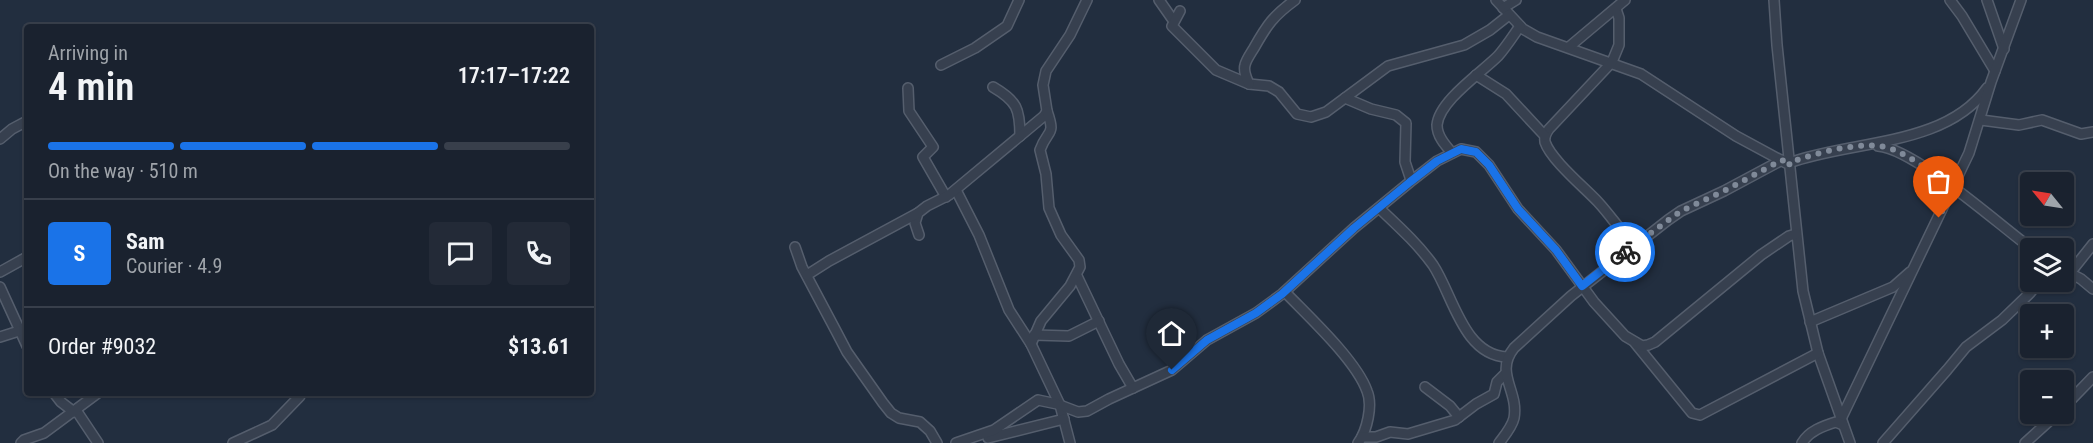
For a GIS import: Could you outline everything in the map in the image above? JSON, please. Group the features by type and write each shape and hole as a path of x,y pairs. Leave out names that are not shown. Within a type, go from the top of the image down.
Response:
{"street":[{"path":"941,65 975,48 1006,26 1019,0"},
{"path":"1033,340 1041,321 1061,299 1077,276 1080,267 1079,260 1061,235 1049,208 1046,174 1040,150 1050,134 1052,125 1047,111 1043,85 1046,71 1070,35 1087,0"},
{"path":"1159,0 1173,20"},
{"path":"1249,84 1245,75 1245,66 1254,48 1276,14 1295,0"},
{"path":"1496,0 1520,26 1537,37 1641,74 1736,136 1787,163"},
{"path":"1180,11 1171,24 1174,29 1216,70 1249,84 1269,86 1279,92 1292,109 1304,117 1311,117 1326,112 1389,66 1406,59 1464,45 1490,30 1516,0"},
{"path":"1569,47 1625,0"},
{"path":"1774,0 1787,163 1803,291 1818,353 1850,443"},
{"path":"1950,0 1995,71"},
{"path":"1987,0 2004,49"},
{"path":"1843,422 1969,153 1991,82 2021,0"},
{"path":"1616,9 1619,45 1612,62 1549,129 1545,142 1635,246"},
{"path":"1452,153 1442,142 1438,132 1437,123 1444,107 1498,55 1520,26"},
{"path":"1476,75 1506,94 1545,136"},
{"path":"1499,443 1510,429 1514,419 1514,407 1506,373 1507,357 1582,286 1681,211 1787,163 1826,152 1871,145 1912,135 1952,119 1972,106 1991,82"},
{"path":"993,87 1008,96 1017,108 1020,114 1020,136"},
{"path":"908,88 909,111 933,147 923,157 946,197"},
{"path":"1345,98 1371,109 1396,115 1406,123 1405,162 1411,180"},
{"path":"807,275 946,197 1041,120 1047,111"},
{"path":"1981,120 2019,125 2042,120 2081,134 2093,132"},
{"path":"0,139 24,123"},
{"path":"1871,145 1893,149 1925,168 2020,240"},
{"path":"958,443 994,430 1038,400 1078,412 1087,411 1172,370 1207,340 1256,313 1285,291 1411,180 1437,161 1452,153 1468,149 1482,157 1518,209 1556,250 1604,314 1634,343 1692,412 1700,415 1818,353"},
{"path":"956,190 979,235 1010,310 1033,340 1060,405 1070,443"},
{"path":"1380,208 1432,264 1444,283 1465,329 1477,343 1495,356 1507,357"},
{"path":"918,213 915,223 919,235"},
{"path":"1634,343 1648,345 1655,342 1752,262 1789,236 1796,234"},
{"path":"2074,264 2093,244"},
{"path":"795,247 847,352 891,413 899,418 920,422 930,431 937,443"},
{"path":"0,272 24,259"},
{"path":"1810,322 1893,287 1916,266"},
{"path":"1077,276 1133,388"},
{"path":"2074,276 2093,289"},
{"path":"0,287 24,340"},
{"path":"1285,291 1316,324 1360,378 1368,393 1368,424 1360,441"},
{"path":"1884,443 1965,346 2008,314 2029,292"},
{"path":"1033,340 1069,336 1099,321"},
{"path":"0,337 19,331"},
{"path":"1360,441 1390,432 1408,434 1455,420 1494,394 1497,382 1506,373"},
{"path":"2074,397 2093,377"},
{"path":"1425,387 1450,406 1459,417"},
{"path":"56,396 60,402 75,411 98,443"},
{"path":"21,443 44,433 94,396"},
{"path":"233,443 251,439 272,425 300,396"},
{"path":"968,443 1064,419"},
{"path":"1802,443 1806,437 1818,429 1836,422 1843,422"},
{"path":"2025,443 2046,424"}],"way so far":[{"path":"1625,252 1681,211 1782,160 1790,166 1789,163 1808,156 1871,145 1893,149 1953,188 1939,218"}],"route":[{"path":"1172,370 1207,340 1256,313 1282,294 1354,228 1410,182 1437,161 1461,149 1472,150 1482,157 1518,209 1556,250 1582,286 1625,252"}]}
